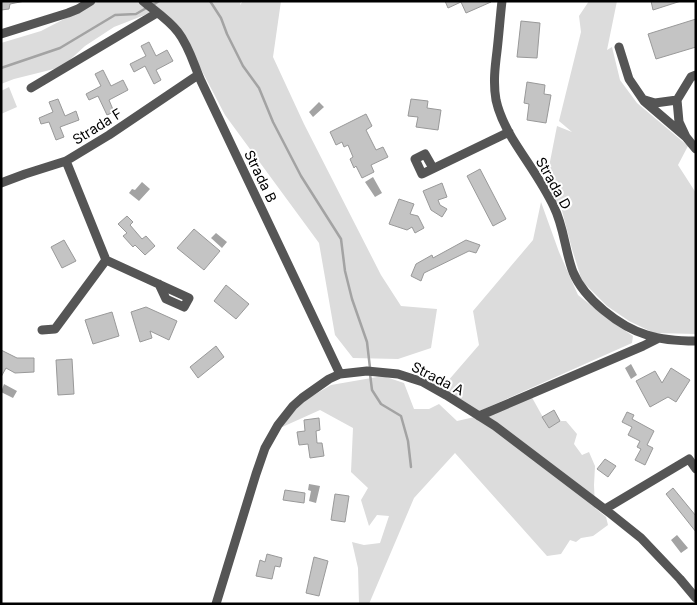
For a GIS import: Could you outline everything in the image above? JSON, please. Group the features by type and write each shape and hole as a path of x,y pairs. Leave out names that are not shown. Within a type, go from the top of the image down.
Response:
{"street":[{"path":"1,34 68,13 91,1"},
{"name":"Strada D","path":"502,1 495,73 498,108 509,132 553,205 573,271 582,288 610,316 638,332 659,338 696,341"},
{"path":"31,88 150,7"},
{"name":"Strada B","path":"150,7 171,24 183,40 340,374"},
{"path":"619,47 629,79 642,98 655,107 696,149"},
{"name":"Strada F","path":"1,183 66,161 109,135 198,75"},
{"path":"686,137 679,122 677,100 691,77 696,75"},
{"path":"655,107 677,100"},
{"path":"433,168 425,154 414,159 422,174 509,132"},
{"path":"66,161 106,260 159,284"},
{"path":"42,330 55,329 106,260"},
{"path":"479,416 659,338"},
{"name":"Strada A","path":"216,604 256,474 265,448 278,424 292,406 329,379 340,374 370,371 398,374 423,382 495,426 605,509 647,544 696,598"},
{"path":"605,509 692,457 696,470"}],"shaded area":[{"path":"99,1 241,1 240,5 243,1 281,1 273,57 304,124 381,275 401,306 437,309 431,348 398,359 353,358 335,335 319,243 225,115 179,27 160,9 114,27 85,46 62,67 1,84 1,43 41,31"},
{"path":"589,1 617,1 607,50 612,47 620,80 637,103 688,146 678,165 696,193 696,334 654,333 629,321 607,306 582,281 561,207 545,187 557,126 572,132 559,121 581,32 579,16"},
{"path":"9,87 17,107 1,114 1,91"},
{"path":"319,102 324,107 313,117 309,112"},
{"path":"373,177 382,193 375,197 365,182"},
{"path":"142,182 150,189 139,201 129,193 132,189 135,190"},
{"path":"541,202 559,252 578,295 633,336 632,343 475,413 442,391 447,382 479,345 473,311 533,240"},
{"path":"216,233 227,242 222,248 211,238"},
{"path":"631,364 637,375 631,379 625,368"},
{"path":"383,376 404,383 414,409 429,409 439,404 457,421 479,416 530,394 549,428 560,421 566,421 577,434 574,444 582,455 589,452 595,466 595,508 606,517 608,525 593,536 581,538 576,542 570,540 561,554 547,556 455,453 414,498 369,604 359,604 358,568 352,542 364,545 380,543 389,516 377,515 369,526 361,500 368,488 351,472 353,428 320,410 280,428 302,402 331,385"},
{"path":"4,384 17,391 13,398 1,392"},
{"path":"309,484 320,486 316,503 309,501 311,491 308,490"},
{"path":"677,535 688,548 681,553 671,540"}],"building":[{"path":"1,1 25,1 10,4 9,9 1,10"},
{"path":"445,1 491,2 466,13 461,2 448,8"},
{"path":"651,1 681,1 653,10"},
{"path":"696,19 696,47 656,59 648,34"},
{"path":"521,21 540,23 537,58 517,57"},
{"path":"149,42 156,56 167,50 173,61 156,70 161,80 154,84 145,66 134,72 130,64 146,56 141,46"},
{"path":"103,70 111,86 123,80 128,90 109,100 114,112 107,115 98,96 89,100 86,94 101,86 95,74"},
{"path":"527,82 545,85 544,94 551,95 546,123 527,120 529,104 524,103"},
{"path":"58,99 65,116 76,111 79,120 60,127 64,137 56,140 49,122 41,124 39,118 53,112 49,102"},
{"path":"411,99 428,101 427,108 441,110 438,130 416,127 418,117 408,116"},
{"path":"366,114 372,126 366,130 376,150 383,147 388,157 371,165 374,172 362,178 350,159 353,157 348,145 344,147 342,142 336,145 330,132"},
{"path":"480,169 506,219 493,226 467,176"},
{"path":"442,183 447,197 438,200 440,205 447,209 442,217 431,210 423,191"},
{"path":"399,199 414,204 410,214 418,216 424,228 415,233 412,227 407,230 389,224"},
{"path":"127,216 133,222 130,225 142,239 146,236 155,246 145,255 135,245 133,247 123,236 127,233 118,224"},
{"path":"194,229 220,251 204,270 177,248"},
{"path":"64,240 76,261 62,268 51,247"},
{"path":"466,240 480,245 476,253 469,251 424,273 421,281 411,276 416,264 432,255 433,258"},
{"path":"226,285 249,304 236,319 214,301"},
{"path":"146,307 177,321 169,340 150,331 152,338 140,342 131,312"},
{"path":"112,312 119,336 93,344 85,320"},
{"path":"216,346 224,357 198,378 190,367"},
{"path":"1,350 17,358 34,358 34,372 15,373 6,368 1,377"},
{"path":"72,359 74,394 58,395 56,360"},
{"path":"671,368 690,380 676,402 668,397 650,407 636,381 655,371 662,383"},
{"path":"554,410 560,421 549,428 542,417"},
{"path":"627,412 634,415 632,419 654,431 647,445 653,448 645,465 635,460 641,449 637,447 640,441 628,435 632,427 622,422"},
{"path":"319,418 320,430 316,431 317,443 322,443 324,456 310,458 308,444 299,445 297,432 305,431 304,420"},
{"path":"605,459 616,466 608,477 597,469"},
{"path":"673,488 696,516 696,532 666,494"},
{"path":"285,490 305,493 304,503 283,500"},
{"path":"335,494 349,496 345,522 331,520"},
{"path":"267,554 282,558 280,567 275,566 272,579 256,576 260,560 265,562"},
{"path":"314,557 328,561 319,596 306,593"}],"waterway":[{"path":"153,5 159,1"},
{"path":"210,1 221,18 243,66 259,88 273,122 301,176 341,239 345,271 352,299 367,342 370,368"},
{"path":"1,68 60,48 115,15 136,14 148,7"},
{"path":"370,374 372,390 381,404 401,416 408,441 411,467"}]}
